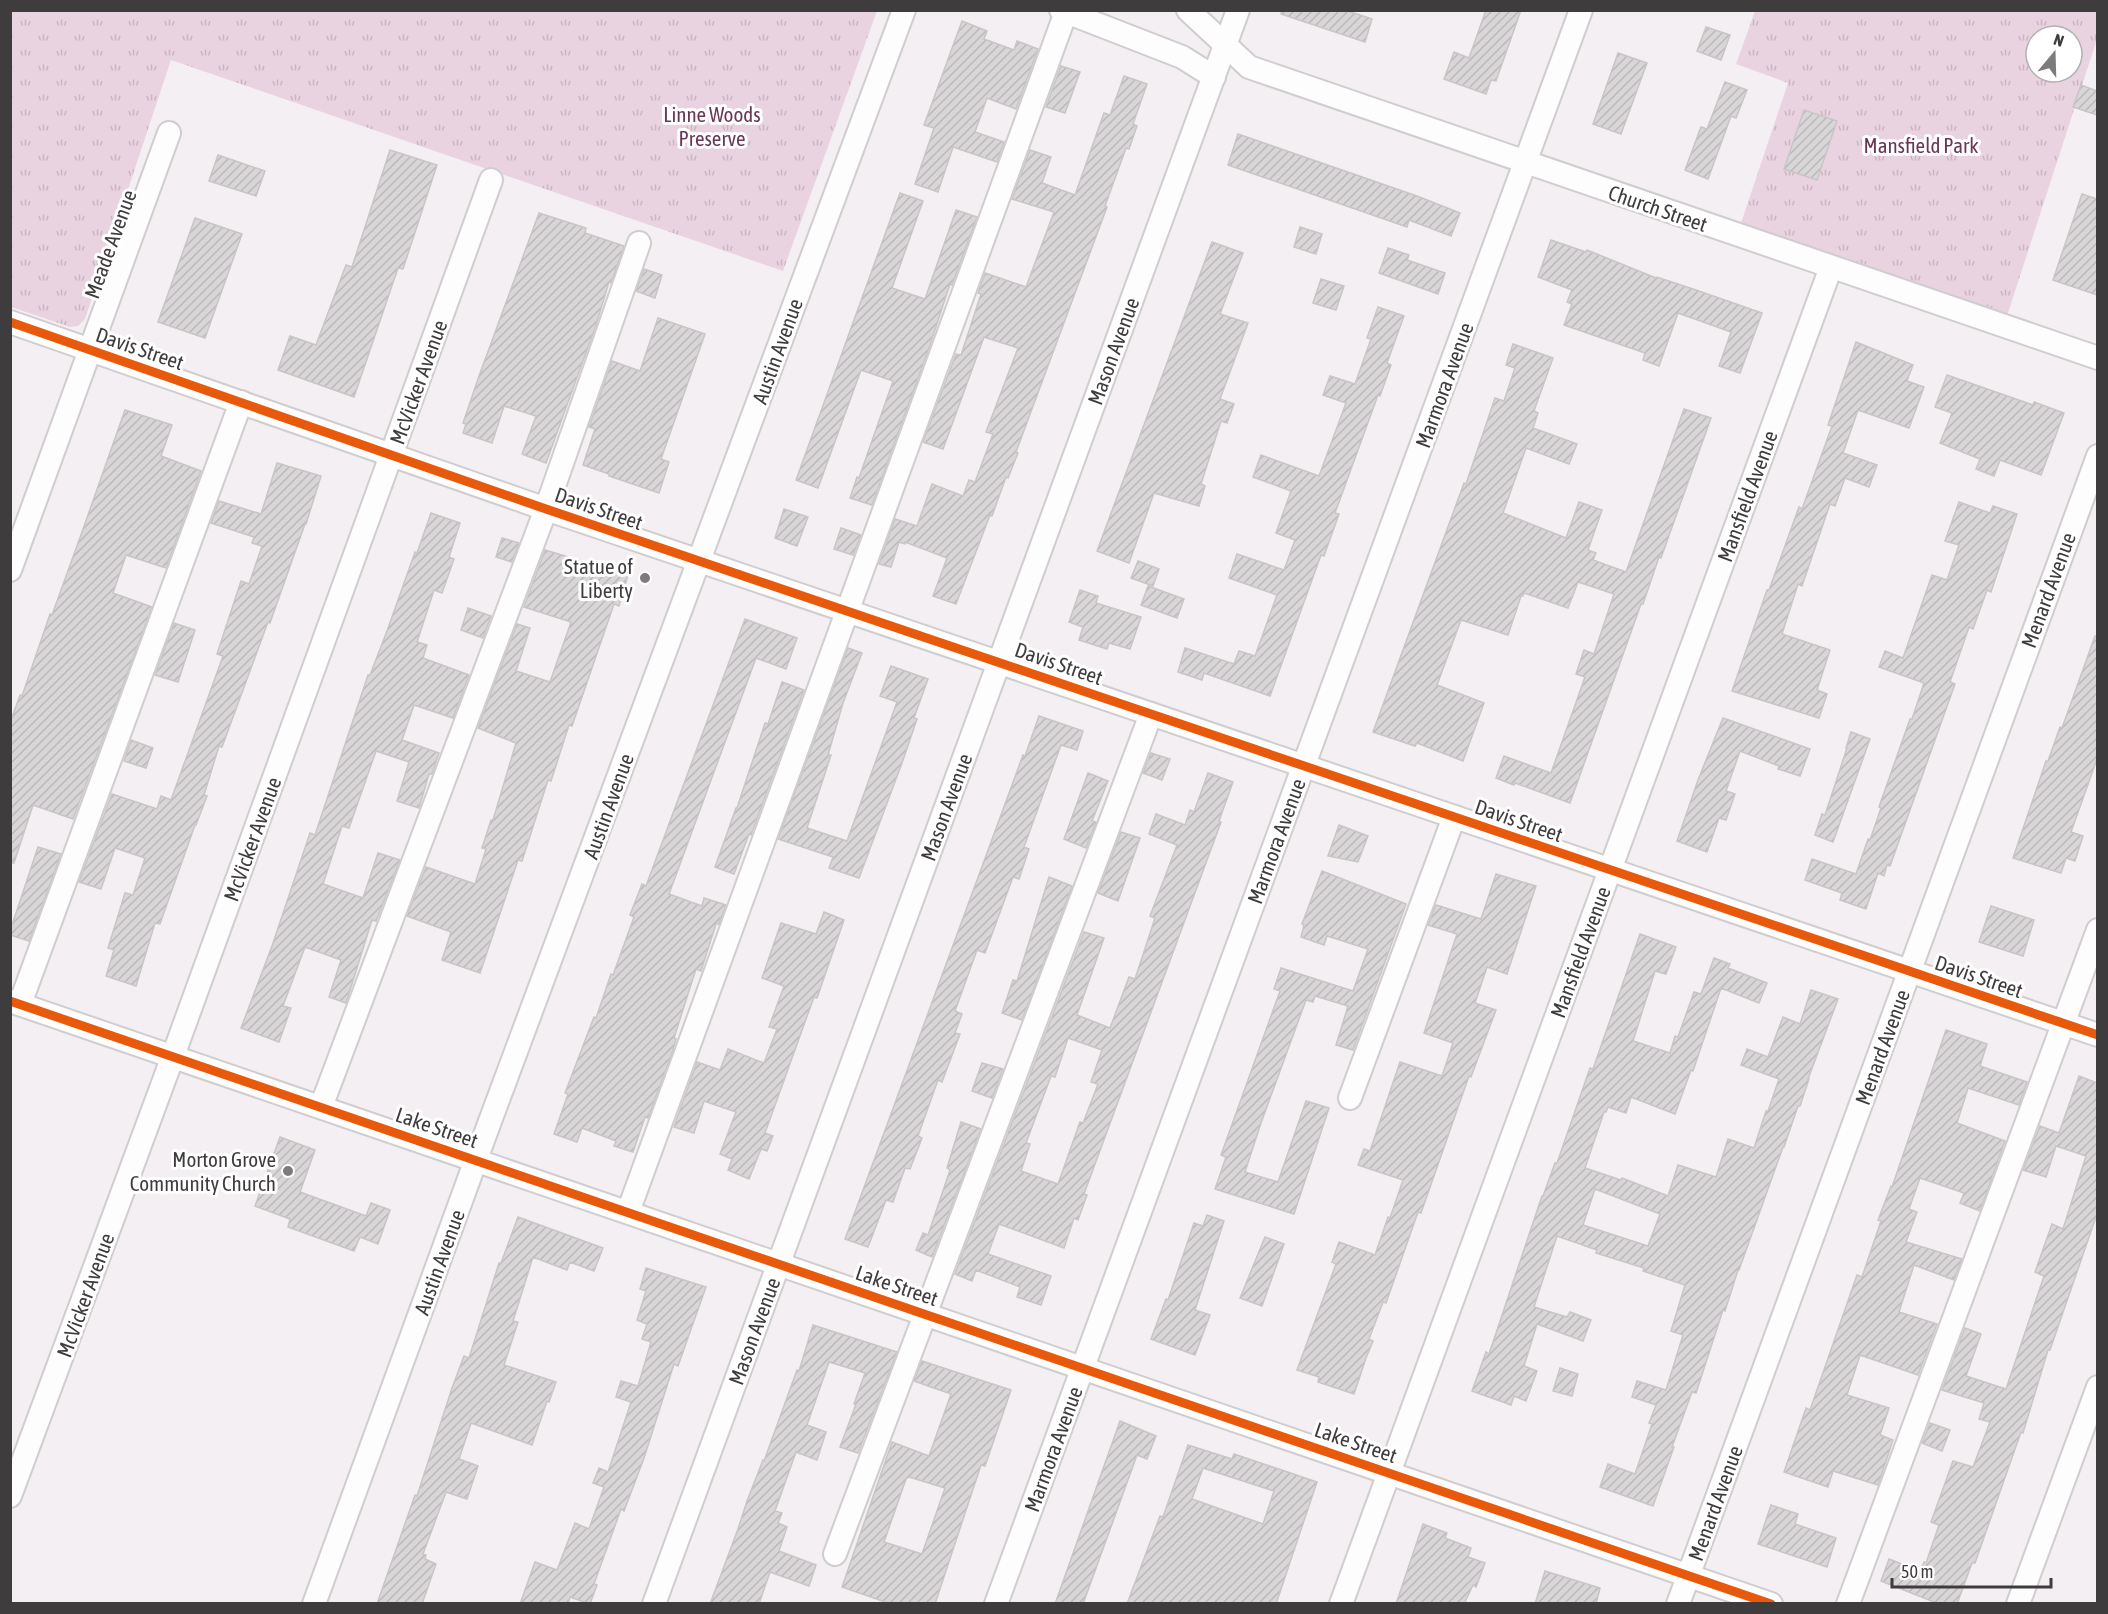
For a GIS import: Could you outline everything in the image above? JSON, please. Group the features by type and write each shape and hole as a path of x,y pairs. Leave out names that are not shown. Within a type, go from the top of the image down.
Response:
{"street":[{"name":"Austin Avenue","path":"314,1604 904,10"},
{"name":"Church Street","path":"1188,10 1249,68 2097,358"},
{"name":"Mason Avenue","path":"654,1604 1238,10"},
{"name":"Marmora Avenue","path":"996,1604 1581,10"},
{"path":"628,1212 1064,11 1182,57 1214,77"},
{"name":"Meade Avenue","path":"10,570 169,133"},
{"name":"McVicker Avenue","path":"10,1496 173,1056 491,180"},
{"path":"321,1107 546,509 639,243"},
{"name":"Mansfield Avenue","path":"1341,1604 1831,267"},
{"name":"Davis Street","path":"10,322 546,509 2097,1035"},
{"path":"15,1002 241,402"},
{"name":"Menard Avenue","path":"1678,1604 2097,456"},
{"path":"835,1554 1151,714"},
{"path":"1350,1098 1454,817"},
{"path":"1848,1604 2097,930"},
{"name":"Lake Street","path":"15,1002 1771,1604"},
{"path":"2018,1604 2097,1386"}],"green space":[{"name":"Linne Woods Preserve","path":"11,11 877,11 783,271 171,60 85,319 78,326 70,327 11,307"},
{"name":"Mansfield Park","path":"1755,11 2097,11 2097,39 2084,79 2084,24 2024,24 2024,84 2082,84 2007,316 1740,226 1788,83 1736,64"}],"building":[{"path":"1282,10 1345,10 1372,19 1365,42 1281,14"},
{"path":"1486,10 1521,10 1496,81 1491,80 1486,94 1444,79 1454,52 1469,58"},
{"path":"962,21 987,31 984,39 1014,50 1017,41 1038,49 1016,109 987,98 975,132 1004,142 997,162 953,147 938,192 915,184 934,128 924,125"},
{"path":"1706,27 1730,35 1721,60 1697,51"},
{"path":"1618,53 1647,63 1621,134 1593,124"},
{"path":"1061,66 1080,72 1065,113 1046,107"},
{"path":"1124,76 1147,84 1133,124 1137,126 1129,149 1126,148 1105,206 1107,207 1016,452 1018,453 1008,478 1006,477 992,516 990,515 956,604 933,596 947,558 905,542 905,544 899,542 891,567 879,564 895,519 917,526 932,484 963,496 969,480 975,482 993,434 986,432 1018,348 984,337 943,449 923,442 956,354 961,355 981,294 978,293 985,273 1026,287 1054,212 1012,199 1030,150 1051,157 1042,183 1075,195 1104,113 1110,115"},
{"path":"1725,82 1747,90 1736,118 1731,116 1708,179 1685,170 1701,127 1707,129"},
{"path":"2081,85 2097,91 2097,115 2073,107"},
{"path":"1804,110 1837,121 1817,180 1784,169"},
{"path":"1238,134 1460,213 1451,236 1409,220 1407,227 1228,165"},
{"path":"390,150 437,165 403,269 398,268 354,397 278,370 290,336 316,345 346,265 352,267"},
{"path":"218,155 265,171 256,196 209,181"},
{"path":"900,193 923,201 892,288 925,299 956,210 977,217 952,285 950,284 872,505 850,498 893,381 861,370 818,488 796,480"},
{"path":"2082,194 2097,199 2097,295 2053,280"},
{"path":"539,213 586,228 585,233 624,246 611,283 609,282 596,325 546,463 522,454 536,416 504,406 492,443 463,433 466,424 463,423 479,376"},
{"path":"195,218 242,234 205,338 158,322"},
{"path":"1300,227 1322,234 1316,254 1294,247"},
{"path":"1551,240 1586,252 1587,250 1656,278 1762,313 1740,373 1719,366 1731,332 1678,313 1659,366 1643,360 1645,353 1564,325 1572,304 1567,302 1572,290 1538,277"},
{"path":"1212,242 1243,253 1220,314 1248,323 1220,399 1234,404 1227,423 1221,421 1201,484 1205,486 1199,506 1154,493 1129,563 1097,551"},
{"path":"1388,248 1409,255 1407,260 1445,273 1438,294 1379,273"},
{"path":"644,269 662,275 655,298 636,291"},
{"path":"1321,279 1344,286 1336,310 1313,303"},
{"path":"1378,307 1404,316 1387,363 1391,365 1335,513 1339,514 1324,556 1321,555 1270,696 1204,673 1202,680 1178,672 1185,648 1234,664 1239,651 1255,656 1277,595 1229,578 1237,554 1284,570 1295,540 1276,533 1291,491 1253,477 1261,455 1319,476 1346,403 1323,395 1330,376 1355,384 1371,339 1367,338"},
{"path":"658,318 705,334 661,459 669,462 659,493 583,465 595,429 589,427 612,361 640,371"},
{"path":"1856,342 1913,365 1907,381 1924,387 1909,428 1858,410 1843,453 1877,465 1869,487 1845,478 1835,506 1830,504 1802,586 1798,584 1782,634 1830,650 1817,690 1827,694 1819,718 1732,691 1767,590 1769,590 1799,507 1802,509 1832,426 1828,425"},
{"path":"1513,344 1553,358 1534,411 1538,413 1533,428 1577,444 1569,464 1526,448 1503,513 1566,538 1579,502 1602,510 1588,550 1596,553 1593,560 1626,572 1684,409 1711,418 1570,803 1496,778 1504,756 1551,773 1585,677 1576,674 1584,650 1594,654 1614,594 1578,582 1568,608 1524,593 1508,635 1461,620 1437,685 1484,703 1463,761 1417,743 1415,746 1373,732 1464,483 1466,484 1495,398 1504,401 1515,368 1506,365"},
{"path":"1947,375 2033,405 2034,402 2064,413 2041,475 2000,460 1994,476 1976,469 1980,459 1940,443 1952,413 1935,407"},
{"path":"125,410 172,425 161,456 201,471 166,568 126,555 113,593 152,607 73,819 33,805 14,863 10,863 10,723 20,695 22,696 50,614 52,615"},
{"path":"277,463 321,476 270,623 268,622 222,747 219,746 204,795 207,796 160,924 155,923 136,986 106,976 114,950 108,948 125,893 133,895 145,858 115,848 101,889 79,882 112,794 157,809 161,796 171,800 223,656 217,654 241,581 249,584 262,546 252,543 254,537 211,523 219,501 261,514"},
{"path":"1959,502 1990,513 1993,506 2017,514 1991,592 1987,590 1973,629 1969,627 1950,682 1955,684 1890,866 1887,865 1884,876 1878,873 1866,909 1840,900 1842,893 1805,880 1812,859 1856,874 1868,839 1870,840 1881,808 1879,807 1924,683 1879,667 1885,651 1903,658 1932,575 1947,580 1959,545 1945,541"},
{"path":"784,509 808,517 797,546 775,538"},
{"path":"431,513 460,523 449,557 454,559 442,593 434,590 417,642 427,645 423,658 469,675 453,718 414,705 402,740 439,753 432,774 429,774 419,808 397,801 409,762 376,751 349,828 342,826 323,884 363,898 378,853 400,860 376,921 372,920 346,1003 329,997 341,960 305,947 283,1006 291,1008 279,1042 241,1028 272,946 310,833 315,835 368,675 370,675"},
{"path":"841,528 861,535 853,555 834,549"},
{"path":"502,538 519,543 512,562 496,557"},
{"path":"545,550 628,575 619,606 614,604 572,726 569,725 551,781 548,780 522,861 518,860 480,973 442,960 451,932 407,916 426,867 475,884 486,849 482,848 491,820 493,820 516,743 478,728 517,624 530,628 516,671 550,682 571,622 524,607"},
{"path":"1138,561 1159,569 1153,586 1131,578"},
{"path":"1148,586 1184,599 1177,618 1141,605"},
{"path":"1080,590 1098,596 1096,603 1141,617 1130,649 1109,643 1107,649 1079,640 1083,627 1069,622"},
{"path":"468,608 491,616 483,638 461,630"},
{"path":"745,619 797,638 786,669 756,658 669,894 702,906 704,898 726,905 719,924 716,924 701,971 696,969 674,1038 676,1039 672,1053 633,1152 614,1146 616,1141 582,1128 577,1142 554,1134 568,1094 565,1093 594,1017 596,1018 611,974 613,975 634,917 630,915 642,884 646,886"},
{"path":"174,623 195,630 178,682 155,675"},
{"path":"2095,636 2097,636 2097,759 2071,832 2083,836 2075,861 2066,858 2061,873 2013,858 2046,761 2048,761 2060,727 2062,728"},
{"path":"848,648 862,653 843,703 828,755 831,755 807,828 847,841 897,702 880,696 891,666 928,679 914,718 917,719 902,763 859,878 829,868 833,857 778,839"},
{"path":"782,682 804,690 751,835 749,834 734,874 715,867 765,723 768,724"},
{"path":"1039,716 1083,731 1077,750 1061,745 1024,847 1029,849 1019,879 1013,877 985,953 977,950 955,1011 962,1014 955,1033 960,1034 942,1082 938,1080 918,1136 922,1138 910,1169 905,1168 893,1202 886,1200 868,1247 845,1239"},
{"path":"1723,718 1810,749 1800,776 1778,769 1779,766 1740,751 1726,791 1735,794 1726,820 1719,818 1707,852 1677,841"},
{"path":"1851,732 1870,739 1833,842 1815,835 1822,814 1825,815"},
{"path":"131,740 153,748 146,768 124,761"},
{"path":"1151,753 1170,759 1162,780 1143,773"},
{"path":"1088,773 1108,781 1092,821 1096,822 1086,848 1064,839"},
{"path":"1208,773 1233,782 1219,821 1221,822 1084,1194 1087,1195 1078,1220 1074,1218 1064,1248 999,1224 988,1254 1051,1276 1041,1305 1017,1297 1020,1287 976,1270 972,1281 955,1274 1084,932 1104,938 1077,1015 1110,1028 1129,977 1135,979 1155,918 1150,916 1177,845 1149,834 1156,814 1185,825 1190,810 1194,812","holes":["1068,1038 1102,1050 1091,1082 1098,1084 1083,1123 1080,1122 1058,1184 1021,1171 1030,1144 1026,1143 1051,1076 1055,1077"]},
{"path":"1339,825 1368,836 1358,862 1328,856"},
{"path":"1121,832 1140,838 1118,901 1098,893"},
{"path":"38,847 61,854 29,941 10,935 10,931"},
{"path":"1322,871 1406,904 1353,1050 1336,1045 1348,1006 1315,996 1313,1002 1306,1000 1261,1123 1245,1172 1278,1182 1306,1101 1329,1108 1294,1214 1215,1189 1226,1157 1221,1155 1280,991 1274,989 1281,968 1353,991 1368,949 1327,936 1324,945 1301,937 1304,925 1302,924"},
{"path":"1496,874 1536,886 1507,974 1487,967 1475,1003 1496,1010 1471,1077 1469,1076 1421,1213 1418,1212 1386,1303 1383,1302 1369,1339 1373,1341 1354,1394 1318,1382 1319,1377 1297,1370 1336,1264 1332,1262 1339,1242 1375,1255 1403,1180 1358,1165 1364,1149 1370,1151 1400,1062 1442,1076 1453,1043 1424,1033 1457,934 1428,925 1436,905 1481,919"},
{"path":"1049,877 1072,886 1022,1020 1002,1013 1013,980 1017,981"},
{"path":"1991,906 2034,920 2023,956 1979,942"},
{"path":"824,912 844,920 817,998 814,997 765,1133 773,1136 767,1151 761,1149 749,1179 728,1170 732,1159 720,1154 736,1112 704,1101 694,1133 674,1127 697,1062 720,1070 728,1049 764,1063 777,1029 769,1027 784,986 762,978 781,923 816,934"},
{"path":"1640,934 1676,947 1666,974 1655,971 1633,1041 1670,1053 1694,992 1701,994 1714,958 1730,964 1728,968 1767,983 1759,1003 1721,988 1693,1071 1691,1070 1675,1114 1631,1097 1626,1113 1608,1107 1604,1112 1585,1168 1621,1180 1622,1178 1668,1196 1678,1165 1716,1177 1728,1139 1754,1148 1779,1079 1741,1065 1747,1049 1768,1057 1783,1017 1800,1024 1811,990 1838,999 1725,1311 1723,1310 1696,1393 1692,1392 1653,1506 1600,1487 1608,1464 1635,1474 1656,1405 1632,1397 1637,1381 1666,1390 1683,1335 1671,1331 1685,1285 1643,1271 1644,1268 1596,1253 1597,1250 1557,1236 1534,1307 1567,1317 1570,1312 1591,1320 1583,1341 1537,1324 1524,1366 1537,1371 1526,1401 1514,1396 1511,1405 1472,1391 1486,1352 1489,1354 1542,1196 1555,1163 1557,1163 1590,1068 1593,1069","holes":["1595,1189 1660,1214 1648,1246 1583,1225"]},
{"path":"1946,1030 1987,1044 1980,1066 2027,1082 2019,1105 1968,1088 1957,1123 2005,1141 1980,1211 1960,1203 1964,1193 1920,1178 1909,1209 1917,1212 1906,1242 1962,1259 1954,1280 1914,1265 1899,1312 1937,1324 1918,1375 1860,1355 1847,1395 1889,1408 1880,1435 1893,1440 1878,1485 1833,1471 1828,1487 1784,1472 1806,1408 1810,1410 1857,1275 1862,1277 1881,1221 1878,1220 1892,1187"},
{"path":"982,1063 1003,1069 992,1098 972,1091"},
{"path":"2079,1076 2097,1083 2097,1214 2050,1350 2048,1350 2023,1433 2021,1432 1975,1563 1972,1563 1957,1604 1939,1604 1881,1581 1889,1559 1920,1571 1924,1562 1926,1563 1939,1525 1931,1522 1953,1461 1973,1467 1990,1422 1979,1419 1984,1403 1942,1390 1965,1328 1981,1334 1966,1376 2006,1389 2044,1276 2035,1272 2052,1224 2063,1229 2086,1156 2056,1146 2046,1177 2023,1170 2040,1126 2059,1133"},
{"path":"961,1122 981,1129 932,1257 916,1250 923,1233 928,1235 950,1170 947,1168"},
{"path":"280,1137 315,1150 300,1192 366,1216 371,1203 390,1210 378,1244 360,1237 354,1251 288,1227 290,1219 255,1206"},
{"path":"1207,1215 1224,1221 1195,1310 1210,1315 1195,1355 1151,1339 1166,1299 1168,1300 1194,1223 1203,1226"},
{"path":"518,1217 603,1248 594,1271 570,1262 567,1270 533,1257 513,1321 518,1322 504,1365 556,1382 549,1402 547,1401 532,1445 471,1423 459,1459 478,1466 467,1499 446,1492 423,1554 426,1555 425,1559 436,1564 422,1604 377,1604 415,1495 417,1496 452,1388 464,1356 469,1358 499,1263 501,1263"},
{"path":"1265,1237 1284,1244 1262,1306 1240,1298"},
{"path":"646,1268 706,1287 678,1366 674,1364 644,1458 624,1511 621,1509 594,1584 597,1585 590,1604 570,1597 568,1604 520,1604 535,1562 557,1570 575,1523 589,1529 604,1487 593,1483 599,1468 608,1472 631,1402 616,1397 621,1381 638,1386 651,1342 642,1339 647,1324 637,1320 646,1291 640,1289"},
{"path":"813,1325 897,1352 858,1453 840,1447 865,1373 829,1362 807,1425 826,1432 817,1460 796,1452 775,1511 782,1513 778,1523 787,1527 779,1551 816,1565 809,1586 770,1572 759,1604 710,1604 797,1370 799,1371"},
{"path":"922,1361 1011,1390 985,1466 981,1465 935,1604 891,1604 842,1587 892,1442 929,1456 951,1394 914,1381","holes":["909,1477 945,1488 922,1554 884,1542 906,1479"]},
{"path":"1560,1368 1578,1374 1572,1396 1553,1391"},
{"path":"1120,1421 1156,1436 1147,1459 1137,1455 1083,1604 1055,1604"},
{"path":"1930,1423 1950,1430 1942,1451 1922,1443"},
{"path":"1188,1445 1232,1459 1234,1454 1317,1482 1276,1604 1127,1604 1160,1516 1163,1517","holes":["1203,1468 1274,1491 1263,1524 1192,1499"]},
{"path":"1771,1505 1798,1514 1795,1524 1836,1538 1827,1567 1758,1544"},
{"path":"1423,1524 1447,1533 1445,1538 1471,1548 1468,1557 1485,1563 1476,1587 1473,1585 1464,1604 1396,1604"},
{"path":"1545,1571 1600,1588 1596,1604 1535,1604"}],"cycle path":[{"path":"10,322 546,509 2098,1035"},
{"path":"10,1001 1771,1604"}],"place":[{"name":"Statue of Liberty","path":"645,578"},
{"name":"Morton Grove Community Church","path":"288,1171"}]}
